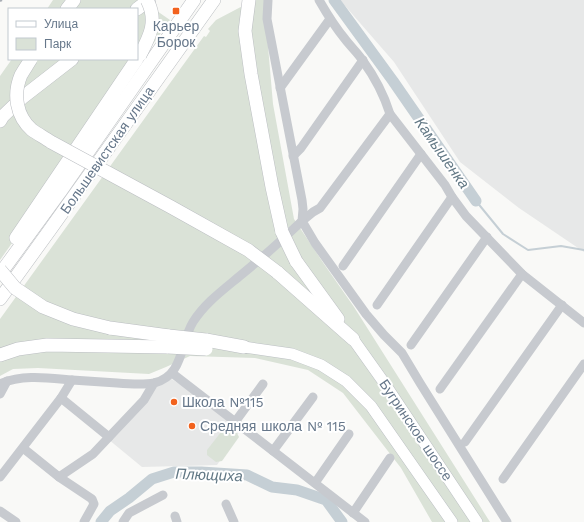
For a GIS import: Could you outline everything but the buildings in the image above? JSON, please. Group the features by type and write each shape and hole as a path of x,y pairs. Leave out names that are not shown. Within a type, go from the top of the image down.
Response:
{"highway":[{"path":"68,8 74,0"},
{"path":"138,8 148,0 153,20 152,29 148,40 138,58"},
{"name":"Большевистская улица","path":"0,274 60,192 194,0"},
{"name":"Большевистская улица","path":"0,299 214,0"},
{"path":"249,0 244,31 272,187 282,232 296,261 353,339"},
{"path":"30,60 22,74 16,94 20,114 24,121 32,129 51,142 248,250 277,272 353,339"},
{"path":"0,121 3,116 23,97 71,60"},
{"path":"0,262 137,60"},
{"path":"0,270 15,288 43,307 73,319 168,341 244,347"},
{"path":"0,355 18,349 47,345 168,341"}],"main road":[{"name":"Бугринское шоссе","path":"353,339 385,384 477,522"},
{"path":"244,347 292,354 321,365 346,381 372,406 452,522"}],"street":[{"path":"268,0 267,19 302,200 302,221 314,243 366,314 402,353 507,522"},
{"path":"319,0 330,19 363,60 373,76 386,102 390,114 466,216 522,274 584,323"},
{"path":"280,88 330,19"},
{"path":"293,156 301,148 363,60"},
{"path":"0,394 4,382 30,377 134,384 154,383 172,373 181,356 185,339 192,322 210,301 282,241 302,221 320,208 390,114"},
{"path":"344,266 421,154"},
{"path":"377,305 452,197"},
{"path":"411,345 487,237"},
{"path":"440,389 522,274"},
{"path":"465,442 562,305"},
{"path":"503,479 584,364"},
{"path":"172,373 365,522"},
{"path":"0,477 61,398 72,380"},
{"path":"59,476 93,454 110,438 144,400 154,383"},
{"path":"235,422 263,384"},
{"path":"273,451 313,397"},
{"path":"61,398 110,438"},
{"path":"315,483 349,434"},
{"path":"23,448 92,499 94,504 84,522"},
{"path":"353,513 390,458"},
{"path":"123,522 129,513 163,495"},
{"path":"226,504 234,522"},
{"path":"0,511 16,522"}],"shaded area":[{"path":"340,0 584,0 584,252 519,208 460,162 394,62"},
{"name":"Школа №115","path":"170,378 244,425 217,465 142,467 108,439 160,379"}],"green space":[{"path":"53,0 141,0 170,20 0,260 0,76 11,60 138,60 138,8 48,8"},
{"path":"254,0 264,0 273,104 294,219 354,307 490,522 432,522 401,468 343,393 308,370 255,358 190,356 149,374 38,368 13,369 0,376 0,319 204,36 206,37 210,31 208,29 216,20"},
{"path":"225,427 234,430 239,437 222,461 216,462 207,455 207,450"}],"waterway":[{"name":"Камышенка","path":"334,0 393,81 476,201"},
{"name":"Камышенка","path":"476,201 503,234 528,250 561,246 584,250"},
{"name":"Плющиха","path":"101,522 110,511 152,479 174,472 247,475 272,487 297,490 326,500 342,522"}],"place":[{"name":"Карьер Борок","path":"176,11"},
{"name":"Школа №115","path":"174,402"},
{"name":"Средняя школа № 115","path":"192,426"}]}
